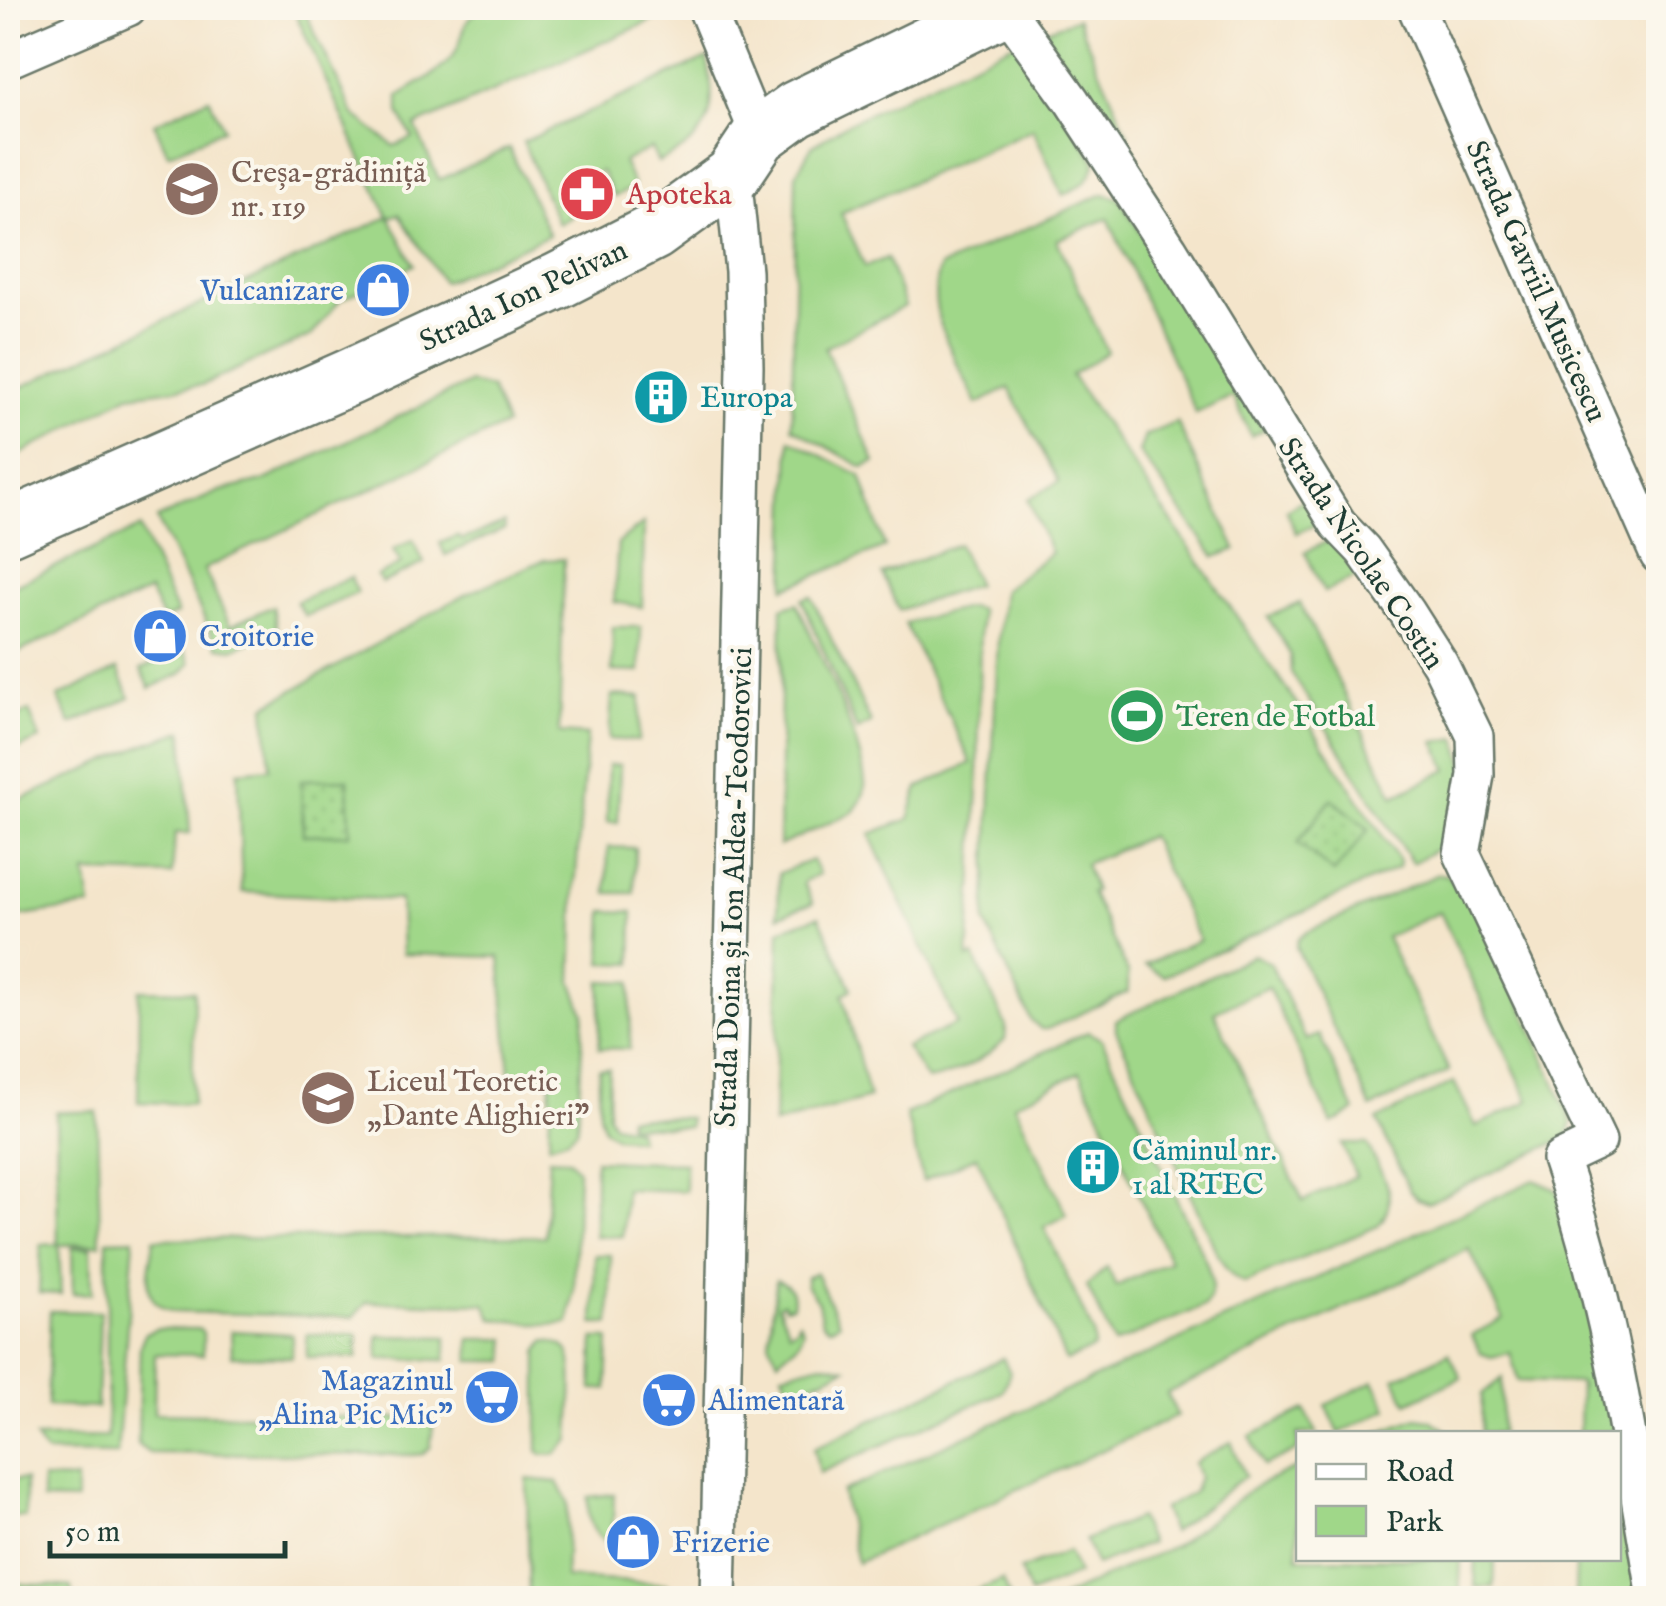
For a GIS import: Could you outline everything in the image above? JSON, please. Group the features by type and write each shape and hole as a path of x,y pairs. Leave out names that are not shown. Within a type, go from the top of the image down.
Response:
{"main road":[{"name":"Strada Ion Pelivan","path":"8,528 558,281 654,232 796,109 1004,8"}],"street":[{"path":"8,60 128,8"},
{"name":"Strada Doina și Ion Aldea-Teodorovici","path":"706,8 746,156 745,368 718,1598"},
{"name":"Strada Nicolae Costin","path":"1004,8 1072,101 1168,249 1338,524 1363,550 1440,664 1475,736 1476,774 1462,854 1598,1140 1560,1159 1594,1273 1656,1598"},
{"name":"Strada Gavriil Musicescu","path":"1416,8 1658,554"}],"green space":[{"path":"293,8 303,8 354,115 394,146 413,138 399,113 399,96 452,57 467,23 480,8 650,8 656,19 415,126 439,180 509,148 549,235 443,282 399,214 389,217 414,265 340,300 312,335 202,385 129,395 8,461 8,393 388,217"},
{"path":"1077,18 1128,135 1113,141 1043,31"},
{"path":"1018,41 1096,162 1094,169 1084,183 1063,195 1033,129 841,213 865,267 887,258 905,306 825,348 875,462 863,467 792,427 796,174 812,146 845,125"},
{"path":"707,58 711,109 700,133 658,162 651,148 623,162 634,186 614,197 601,171 560,191 571,217 558,224 523,142"},
{"path":"209,98 224,129 168,154 154,123"},
{"path":"1103,194 1119,198 1265,429 1251,436 1233,396 1196,413 1108,218 1057,240 1107,352 1071,375 1290,694 1399,861 1398,868 1164,976 1145,965 1199,940 1150,836 1085,864 1095,891 1091,892 1128,972 1128,992 1041,1029 1031,1020 985,922 1003,590 1051,553 1028,499 1059,482 1009,388 977,404 945,337 936,302 936,284 940,267"},
{"path":"469,383 491,388 506,425 204,569 230,626 273,606 277,630 233,649 218,647 157,519 220,491 263,481"},
{"path":"1177,422 1236,549 1215,557 1139,452 1145,436"},
{"path":"790,439 861,476 885,547 785,588"},
{"path":"1305,499 1322,522 1296,533 1286,510"},
{"path":"504,523 505,529 445,555 440,543 458,536 462,540"},
{"path":"644,523 642,607 614,602 618,543"},
{"path":"140,528 177,614 163,620 149,591 8,657 8,588"},
{"path":"1332,539 1365,572 1324,592 1305,552"},
{"path":"413,540 424,563 382,583 377,576 401,564 393,550"},
{"path":"958,544 977,585 899,610 882,574"},
{"path":"564,559 559,733 587,735 572,981 584,1014 577,1130 568,1138 549,1144 551,1076 510,1074 500,957 402,954 400,900 242,892 238,771 270,768 265,706 466,594 544,560"},
{"path":"351,577 357,593 305,616 296,602"},
{"path":"811,596 871,723 857,730 802,599"},
{"path":"797,603 856,742 865,787 853,812 779,846 782,608"},
{"path":"1300,603 1394,796 1448,770 1435,742 1457,738 1467,774 1450,842 1412,863 1291,672 1290,654 1268,617"},
{"path":"970,607 980,610 978,786 968,959 974,956 1006,1026 1005,1040 969,1066 927,1080 906,1047 957,1024 870,834 909,819 918,788 971,763 905,623"},
{"path":"613,627 641,627 640,672 612,671"},
{"path":"184,650 190,663 181,674 150,688 141,669"},
{"path":"118,669 130,698 71,724 58,697"},
{"path":"612,695 641,697 638,741 609,739"},
{"path":"29,711 40,739 10,752 8,721"},
{"path":"183,731 190,833 175,833 172,875 86,873 91,906 8,918 8,805"},
{"path":"608,765 620,765 618,822 607,822"},
{"path":"348,779 350,834 303,835 301,780"},
{"path":"1332,799 1369,829 1334,873 1297,843"},
{"path":"608,847 635,848 634,893 607,893"},
{"path":"812,860 819,874 803,882 813,903 778,916 779,873"},
{"path":"1439,874 1448,875 1487,924 1572,1123 1567,1137 1428,1203 1410,1191 1377,1120 1454,1082 1476,1126 1529,1101 1440,912 1386,937 1449,1071 1371,1108 1296,947 1305,933"},
{"path":"604,911 633,912 632,964 602,963"},
{"path":"819,916 852,989 843,995 869,1098 774,1124 780,930"},
{"path":"1254,955 1270,963 1306,1040 1319,1035 1355,1111 1332,1124 1268,987 1214,1012 1303,1201 1356,1176 1342,1144 1367,1144 1389,1195 1378,1226 1245,1283 1231,1274 1215,1249 1116,1030 1116,1020"},
{"path":"601,981 631,982 630,1049 599,1048"},
{"path":"139,990 194,991 192,1104 138,1102"},
{"path":"1088,1032 1102,1040 1206,1262 1212,1290 1205,1306 1114,1344 1087,1286 1107,1267 1116,1286 1170,1261 1080,1072 1014,1104 1067,1215 1044,1227 1093,1333 1094,1348 1066,1361 977,1156 923,1181 906,1114"},
{"path":"599,1069 609,1069 608,1115 613,1124 637,1129 639,1139 616,1137 604,1129 599,1114"},
{"path":"56,1112 97,1112 100,1244 59,1245 61,1294 39,1293 41,1245 58,1244"},
{"path":"628,1117 689,1118 689,1127 628,1125"},
{"path":"549,1158 568,1159 578,1170 569,1323 548,1325 493,1319 485,1304 367,1302 353,1317 174,1312 162,1307 150,1293 154,1239 545,1236"},
{"path":"595,1160 685,1163 685,1191 625,1189 623,1236 595,1237"},
{"path":"1534,1180 1555,1189 1567,1205 1615,1431 1579,1431 1580,1383 1518,1381 1510,1353 1491,1357 1480,1353 1472,1335 1503,1318 1469,1249 1167,1393 1177,1416 857,1563 842,1492"},
{"path":"134,1239 117,1454 46,1453 35,1438 107,1437 107,1240"},
{"path":"91,1247 92,1293 73,1294 72,1248"},
{"path":"595,1255 611,1255 610,1324 594,1324"},
{"path":"816,1273 839,1323 829,1328 822,1323 818,1302 806,1285 807,1277"},
{"path":"776,1280 792,1292 792,1305 778,1305 789,1331 799,1321 803,1329 799,1342 778,1360 769,1341"},
{"path":"50,1311 100,1312 97,1408 47,1406"},
{"path":"156,1329 200,1329 203,1355 155,1354 154,1413 434,1419 430,1448 414,1455 149,1453 138,1445 140,1346 145,1333"},
{"path":"231,1331 292,1334 292,1357 232,1356"},
{"path":"307,1334 358,1335 357,1358 307,1357"},
{"path":"378,1336 446,1337 446,1360 379,1359"},
{"path":"470,1339 506,1339 506,1361 470,1361"},
{"path":"594,1339 609,1339 607,1389 592,1389"},
{"path":"545,1341 567,1350 572,1366 572,1392 570,1440 556,1454 543,1455 538,1451 538,1352"},
{"path":"1449,1353 1461,1378 1407,1403 1395,1378"},
{"path":"1003,1358 1010,1373 1002,1392 819,1473 814,1448"},
{"path":"822,1363 846,1368 791,1393 783,1373"},
{"path":"1502,1378 1501,1431 1481,1431 1482,1394"},
{"path":"1374,1381 1388,1409 1338,1431 1326,1405"},
{"path":"1305,1410 1316,1431 1296,1431 1296,1451 1264,1466 1250,1436"},
{"path":"1417,1418 1430,1420 1447,1431 1381,1431"},
{"path":"1231,1442 1245,1476 1172,1532 1163,1509 1194,1492 1199,1477 1194,1463"},
{"path":"1621,1464 1645,1598 1575,1598 1576,1561 1621,1561"},
{"path":"1296,1468 1296,1561 1461,1561 1459,1598 1060,1598 1176,1545 1256,1486"},
{"path":"8,1479 25,1480 25,1517 8,1516"},
{"path":"42,1479 76,1480 76,1501 42,1500"},
{"path":"527,1479 558,1482 568,1502 565,1578 668,1584 667,1598 529,1598"},
{"path":"614,1494 612,1545 592,1526 588,1497"},
{"path":"1139,1518 1150,1543 1096,1565 1085,1540"},
{"path":"1068,1551 1078,1574 1030,1594 1020,1570"},
{"path":"1476,1561 1495,1561 1494,1587 1475,1587"},
{"path":"1003,1580 1010,1598 958,1598"},
{"path":"8,1583 71,1587 73,1598 8,1598"}],"place":[{"name":"Creșa-grădiniță nr. 119","path":"192,189"},
{"name":"Apoteka","path":"587,194"},
{"name":"Vulcanizare","path":"383,290"},
{"name":"Europa","path":"661,397"},
{"name":"Croitorie","path":"160,636"},
{"name":"Teren de Fotbal","path":"1137,716"},
{"name":"Liceul Teoretic „Dante Alighieri”","path":"328,1098"},
{"name":"Căminul nr. 1 al RTEC","path":"1093,1167"},
{"name":"Magazinul „Alina Pic Mic”","path":"492,1397"},
{"name":"Alimentară","path":"669,1400"},
{"name":"Frizerie","path":"633,1542"}]}
